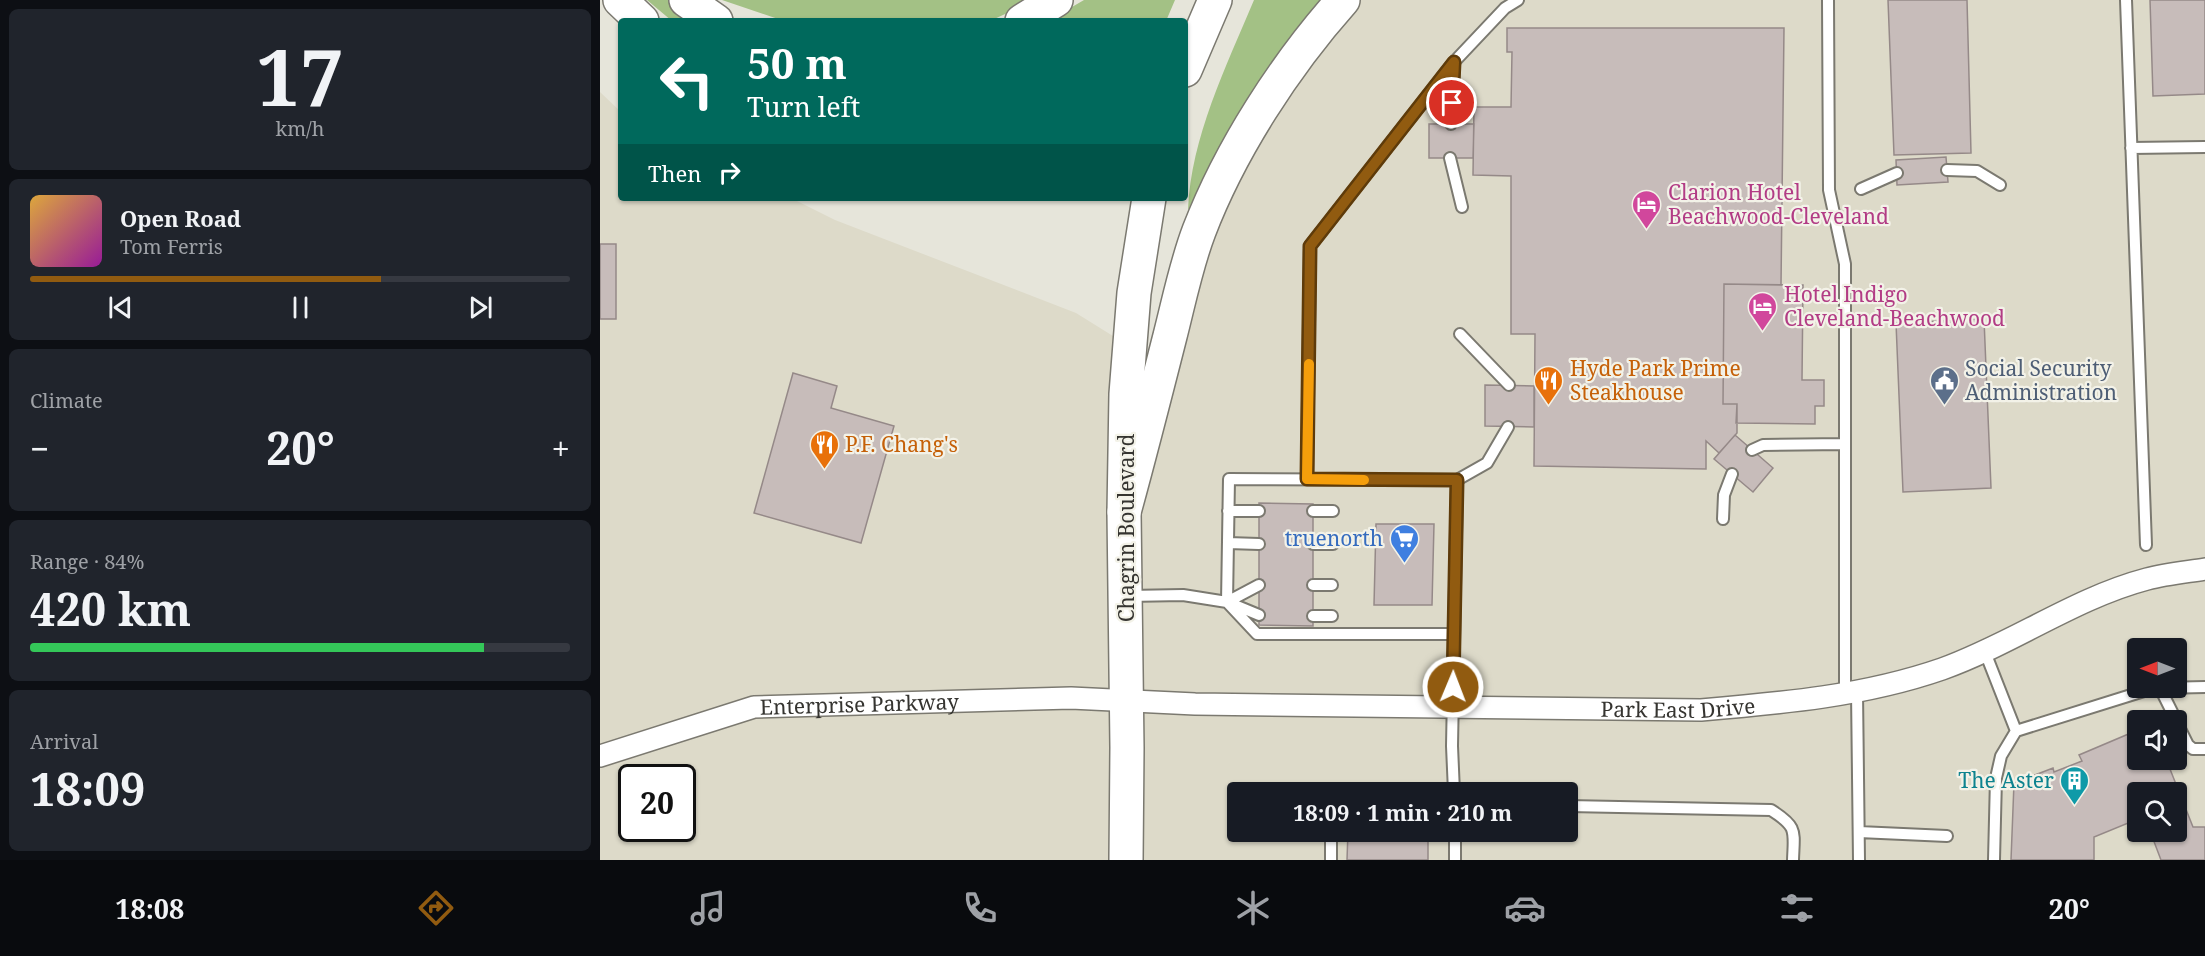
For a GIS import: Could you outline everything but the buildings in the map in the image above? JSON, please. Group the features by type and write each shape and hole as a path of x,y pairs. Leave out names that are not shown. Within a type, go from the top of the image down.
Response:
{"main road":[{"path":"620,0 639,18"},
{"path":"686,0 712,18"},
{"path":"1027,18 1056,0"},
{"path":"1188,63 1215,0"},
{"path":"1124,512 1189,261 1211,202 1238,148 1262,109 1311,39 1343,0"},
{"name":"Chagrin Boulevard","path":"1126,860 1124,512 1129,346 1134,293 1149,201"}],"street":[{"name":"Park East Drive","path":"1126,701 1195,704 1701,710 1851,693 1904,681 1985,652 2105,594 2147,579 2205,569"},
{"name":"Enterprise Parkway","path":"600,756 754,707 1071,698 1126,701"}],"lane":[{"path":"1307,479 1310,246 1454,62 1505,8 1518,0"},
{"path":"1828,0 1829,190 1845,264 1845,444 1851,693 1859,860"},
{"path":"2126,0 2146,545"},
{"path":"1451,124 1454,62"},
{"path":"2132,148 2205,147"},
{"path":"1450,158 1462,207"},
{"path":"1947,170 1977,171 2000,185"},
{"path":"1861,189 1897,173"},
{"path":"1460,334 1509,385"},
{"path":"1454,634 1257,634 1227,602 1229,479 1457,480 1486,463 1508,427"},
{"path":"1752,450 1763,445 1845,444"},
{"path":"1723,519 1724,495 1732,474"},
{"path":"1454,782 1452,746 1457,480"},
{"path":"1228,511 1259,511"},
{"path":"1314,511 1332,511"},
{"path":"1228,543 1259,544"},
{"path":"1314,544 1332,544"},
{"path":"1227,602 1259,585"},
{"path":"1314,585 1332,585"},
{"path":"1125,596 1183,595 1227,602 1259,615"},
{"path":"1314,616 1332,616"},
{"path":"1985,652 2016,731"},
{"path":"2187,687 2205,687"},
{"path":"1994,860 1996,778 2001,756 2016,731 2127,698"},
{"path":"2187,743 2193,749 2205,749"},
{"path":"1578,806 1771,810 1788,821 1794,831 1793,860"},
{"path":"1859,832 1947,836"},
{"path":"1331,842 1331,860"},
{"path":"1455,842 1455,860"}],"shaded area":[{"path":"1343,0 2205,0 2205,860 600,860 600,92 618,109 618,201 797,201 835,220 1076,313 1129,346 1168,361 1211,202"}],"green space":[{"path":"647,0 671,0 694,18 668,18"},
{"path":"722,0 1035,0 996,18 775,18"},
{"path":"1084,0 1175,0 1167,18 1053,18"},
{"path":"1254,0 1326,0 1214,159 1188,210 1196,156 1203,129"}],"slow traffic":[{"path":"1309,364 1307,479 1364,480"}],"place":[{"name":"Clarion Hotel Beachwood-Cleveland","path":"1647,230"},
{"name":"Hotel Indigo Cleveland-Beachwood","path":"1763,332"},
{"name":"Hyde Park Prime Steakhouse","path":"1549,406"},
{"name":"Social Security Administration","path":"1944,406"},
{"name":"P.F. Chang's","path":"824,470"},
{"name":"truenorth","path":"1404,564"},
{"name":"The Aster","path":"2075,806"}],"route":[{"path":"1452,103 1454,62 1310,246 1307,479 1457,480 1453,687"}]}
